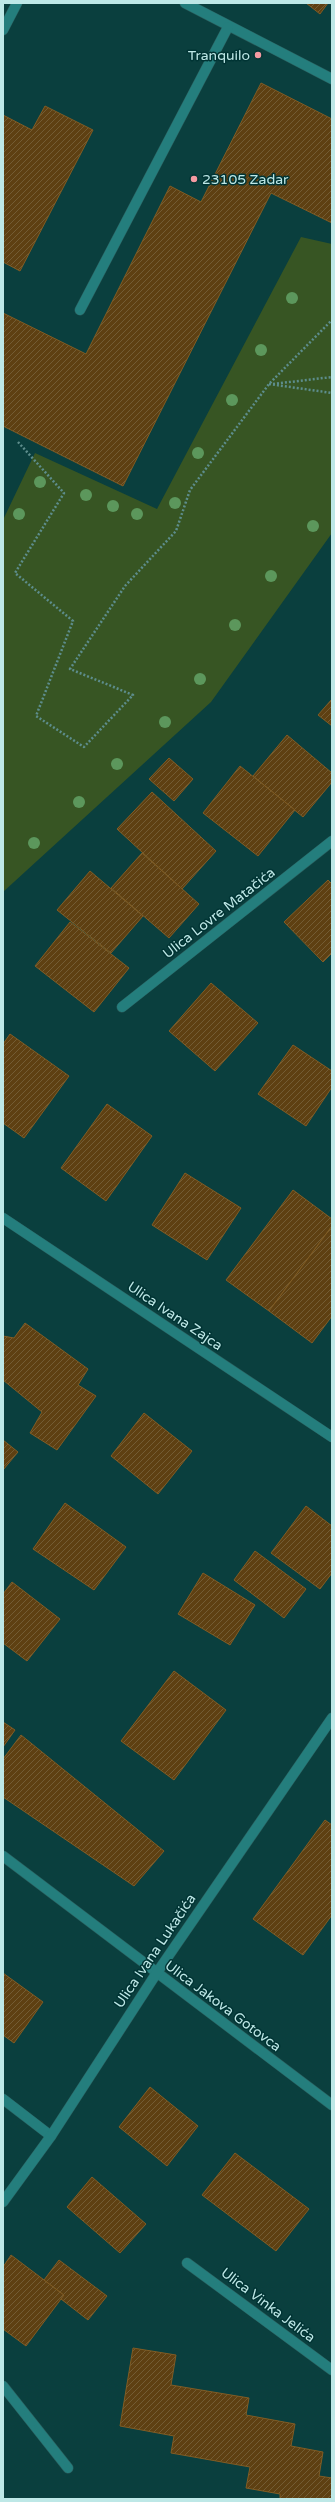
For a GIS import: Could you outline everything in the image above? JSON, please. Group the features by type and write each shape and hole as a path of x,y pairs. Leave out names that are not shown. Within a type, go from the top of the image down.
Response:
{"street":[{"path":"3,30 17,3"},
{"path":"185,3 228,27 332,80"},
{"path":"80,310 228,27"},
{"name":"Ulica Lovre Matačića","path":"122,1007 332,841"},
{"name":"Ulica Ivana Zajca","path":"3,1218 332,1437"},
{"name":"Ulica Ivana Lukačića","path":"3,2202 51,2136 156,1974 332,1718"},
{"name":"Ulica Jakova Gotovca","path":"3,1856 156,1974 332,2105"},
{"path":"3,2099 51,2136"},
{"name":"Ulica Vinka Jelića","path":"187,2263 332,2370"},
{"path":"3,2386 68,2468"}],"path":[{"path":"18,442 64,493 15,573 73,620 36,716 84,747 133,695 70,669 125,586 176,531 190,490 269,384 332,320"},
{"path":"269,384 332,377"},
{"path":"269,384 332,393"}],"green space":[{"path":"301,237 332,244 332,533 211,702 3,892 3,520 35,453 157,509"}],"building":[{"path":"306,3 328,3 320,14"},
{"path":"261,83 332,119 332,223 271,193 123,486 3,426 3,313 86,354 170,186 201,202"},
{"path":"45,106 93,130 20,271 3,262 3,115 32,130"},
{"path":"332,699 332,726 318,715"},
{"path":"287,735 332,773 332,782 303,817 253,776"},
{"path":"169,758 193,779 174,801 149,779"},
{"path":"240,766 295,810 258,856 203,813"},
{"path":"152,792 216,851 182,889 117,829"},
{"path":"142,853 199,904 169,938 111,888"},
{"path":"90,871 143,916 111,953 57,910"},
{"path":"328,880 332,884 332,953 323,962 284,922"},
{"path":"70,922 129,968 94,1012 35,966"},
{"path":"211,983 258,1023 215,1071 169,1031"},
{"path":"10,1034 69,1076 24,1138 3,1123 3,1044"},
{"path":"293,1045 332,1071 332,1087 306,1126 258,1094"},
{"path":"107,1104 152,1136 106,1201 61,1168"},
{"path":"185,1173 241,1208 207,1260 152,1225"},
{"path":"293,1190 332,1219 332,1226 269,1311 226,1280"},
{"path":"332,1226 332,1316 312,1343 269,1311"},
{"path":"25,1323 88,1369 78,1385 96,1396 57,1450 30,1433 42,1412 3,1380 3,1336 14,1338"},
{"path":"144,1413 192,1451 158,1494 111,1456"},
{"path":"3,1440 18,1452 3,1470"},
{"path":"65,1503 126,1547 94,1590 33,1549"},
{"path":"306,1506 332,1526 332,1573 320,1589 271,1553"},
{"path":"255,1551 306,1589 284,1618 234,1580"},
{"path":"203,1573 255,1605 230,1645 178,1614"},
{"path":"12,1582 60,1619 27,1661 3,1643 3,1594"},
{"path":"174,1671 226,1710 174,1780 121,1741"},
{"path":"3,1722 15,1730 3,1747"},
{"path":"21,1735 164,1851 134,1886 3,1797 3,1759"},
{"path":"325,1820 332,1825 332,1915 303,1955 253,1919"},
{"path":"3,1973 43,2002 14,2043 3,2035"},
{"path":"150,2087 198,2126 167,2166 119,2127"},
{"path":"235,2153 309,2209 276,2251 202,2195"},
{"path":"92,2177 146,2224 120,2253 67,2207"},
{"path":"11,2255 64,2295 26,2346 3,2329 3,2267"},
{"path":"59,2260 107,2296 88,2320 61,2299 64,2295 44,2280"},
{"path":"133,2348 176,2355 171,2385 249,2398 246,2415 295,2424 291,2446 323,2452 319,2476 332,2478 332,2499 280,2499 280,2494 246,2488 250,2467 171,2453 174,2436 120,2426"}],"place":[{"name":"Tranquilo","path":"258,55"},
{"name":"23105 Zadar","path":"194,179"}]}
